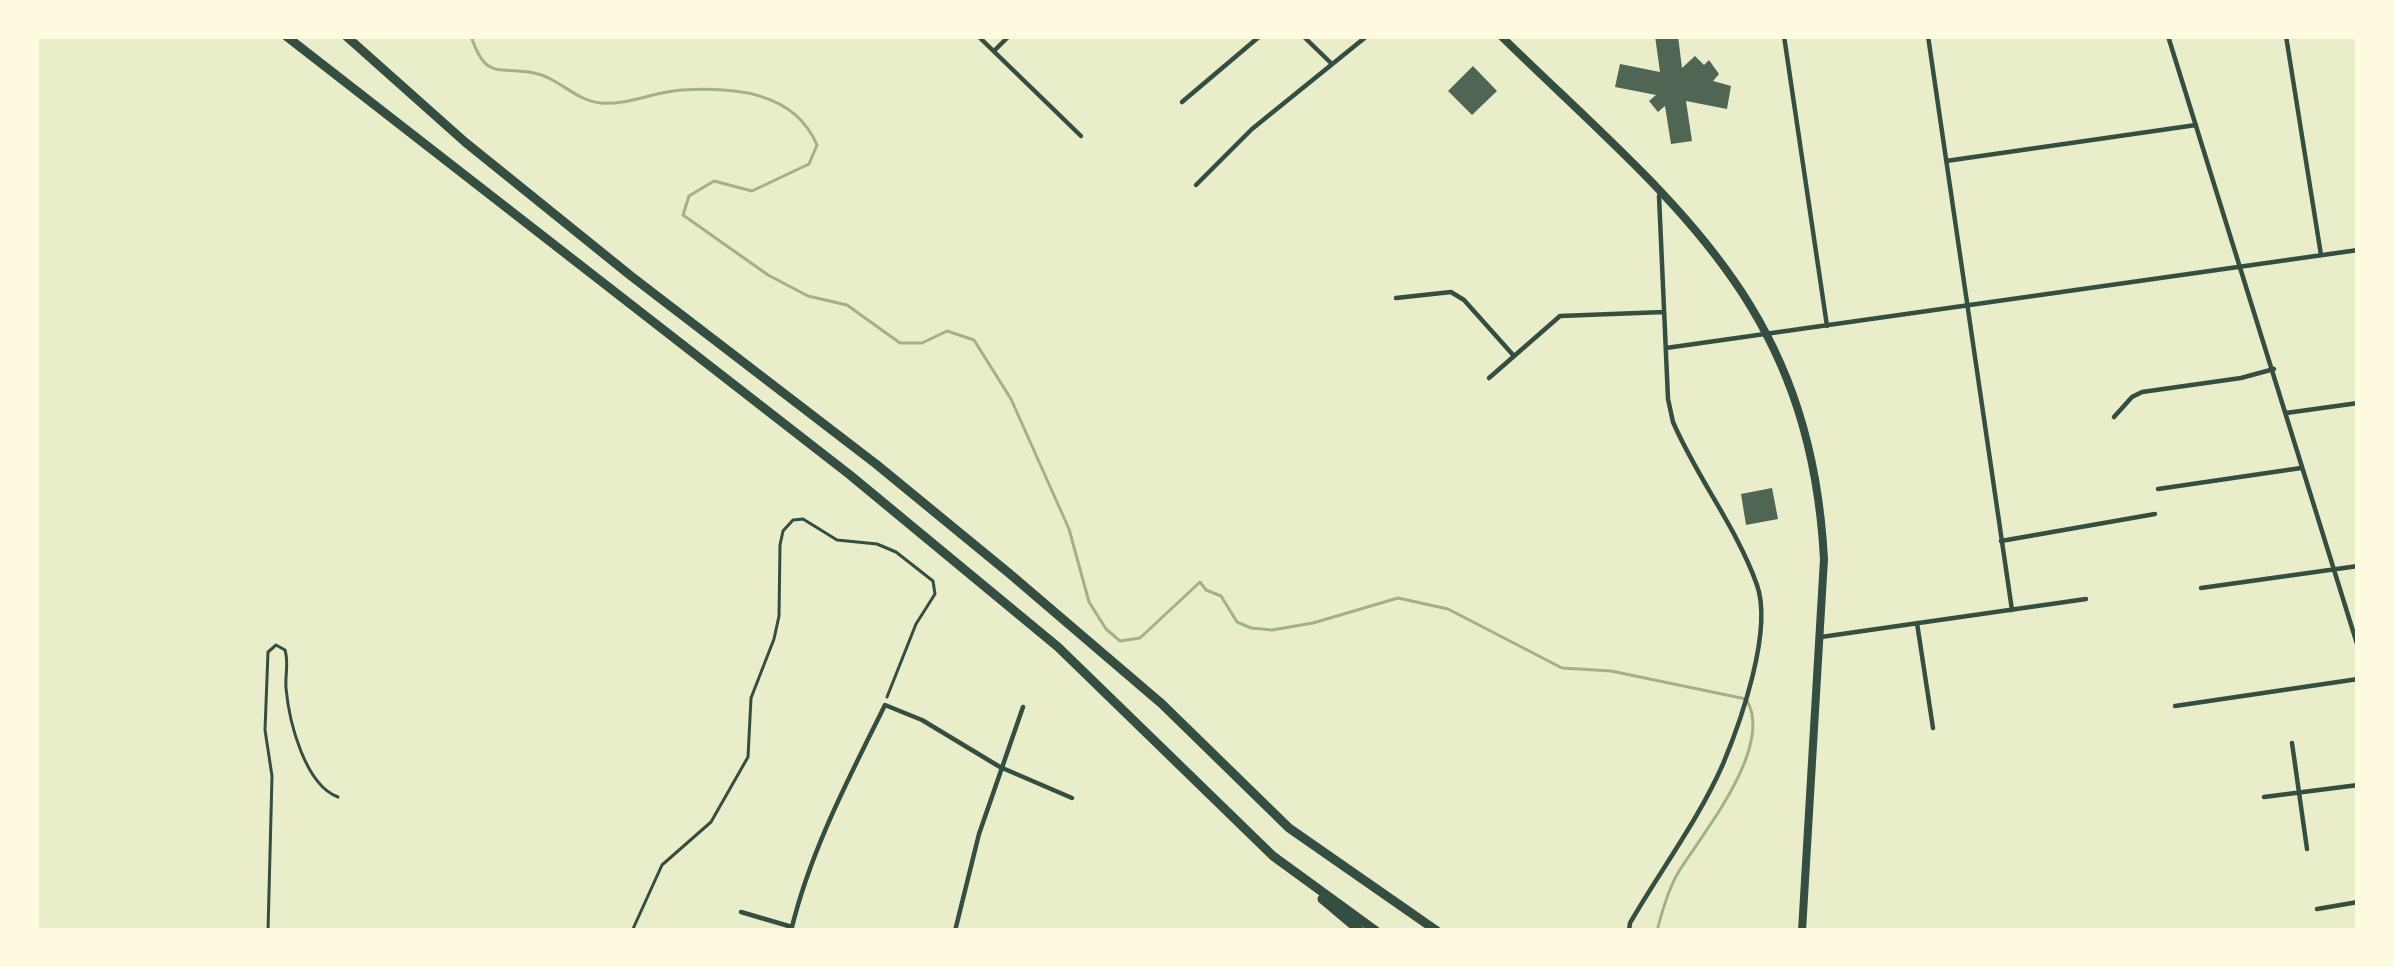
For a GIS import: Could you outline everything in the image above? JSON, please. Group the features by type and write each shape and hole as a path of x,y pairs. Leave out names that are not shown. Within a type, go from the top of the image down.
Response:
{"highway":[{"path":"286,36 850,475 1024,618 1153,736 1273,856 1360,931"},
{"path":"346,36 465,142 1010,574 1162,704 1289,828 1437,931"},
{"path":"1273,856 1376,931"},
{"path":"1390,898 1449,931"}],"main road":[{"path":"1501,36 1713,247 1770,335 1798,408 1822,518 1821,637 1802,931"}],"street":[{"path":"978,36 1082,136"},
{"path":"994,51 1009,36"},
{"path":"1182,102 1260,36"},
{"path":"1303,36 1332,64"},
{"path":"1196,185 1252,129 1367,36"},
{"path":"1784,36 1827,326"},
{"path":"1928,36 2012,610"},
{"path":"2168,36 2358,647"},
{"path":"2286,36 2321,255"},
{"path":"1946,161 2198,125"},
{"path":"1629,931 1723,765 1761,636 1761,600 1751,571 1673,422 1659,190"},
{"path":"1666,348 2358,250"},
{"path":"1396,298 1451,292 1514,356"},
{"path":"1489,378 1560,316 1664,312"},
{"path":"2114,417 2143,392 2274,369"},
{"path":"2286,413 2358,403"},
{"path":"2158,489 2302,468"},
{"path":"2002,541 2155,514"},
{"path":"2201,589 2358,566"},
{"path":"1821,637 2086,599"},
{"path":"1917,623 1933,728"},
{"path":"2175,706 2358,679"},
{"path":"741,913 792,929 803,886 836,805 884,705 922,720 1000,767 1072,798"},
{"path":"955,931 1000,767 1023,707"},
{"path":"2292,743 2307,849"},
{"path":"2264,797 2358,785"},
{"path":"2318,909 2358,902"}],"path":[{"path":"632,931 662,865 711,822 748,757 751,698 779,616 780,544 793,520 803,519 837,540 877,544 896,552 933,580 935,594 916,624 884,705"},
{"path":"268,931 272,776 265,730 268,652 277,645 288,660 286,687 308,765 324,791 338,796"}],"building":[{"path":"1655,36 1678,36 1682,68 1695,56 1704,65 1709,60 1719,74 1713,81 1731,86 1727,109 1686,101 1692,141 1671,144 1665,106 1658,112 1649,101 1656,95 1615,87 1620,64 1660,72"},
{"path":"1473,66 1497,91 1472,115 1448,91"},
{"path":"1772,488 1778,519 1746,525 1741,494"}],"waterway":[{"path":"471,36 488,66 542,75 592,101 611,103 671,91 721,90 760,96 793,113 817,145 809,164 752,191 714,181 689,196 683,215 768,275 808,296 847,305 900,343 922,343 947,331 974,340 1011,399 1069,529 1089,602 1120,641 1140,638 1200,582 1221,596 1237,622 1272,630 1398,598 1448,609 1562,668 1611,671 1746,699 1753,718 1745,762 1677,875 1657,931"}]}
